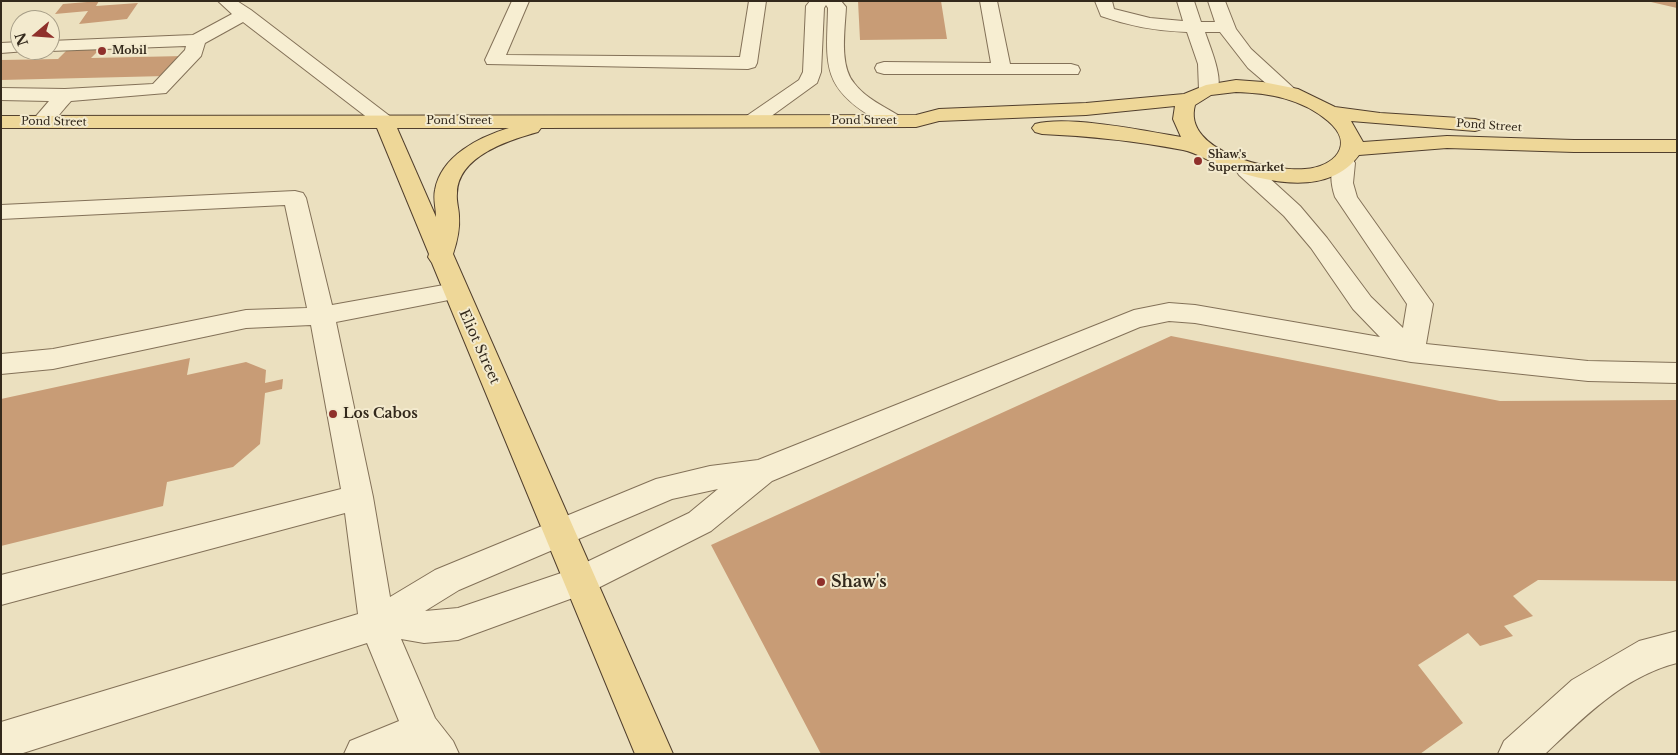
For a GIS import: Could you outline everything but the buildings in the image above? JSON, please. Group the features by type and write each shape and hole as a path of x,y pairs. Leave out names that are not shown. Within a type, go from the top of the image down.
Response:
{"main road":[{"name":"Pond Street","path":"916,122 939,115 1086,109 1190,99 1209,90 1252,86 1289,93 1329,112 1380,119 1556,131 1648,145"},
{"path":"1190,99 1183,108 1182,122 1187,133 1202,148"},
{"path":"1329,112 1347,129 1352,138 1348,156"},
{"path":"440,257 448,234 446,190 451,174 460,163 477,150 502,137 524,129 567,121"},
{"name":"Pond Street","path":"1,122 894,121 916,122 936,128 1087,129 1149,136 1202,148 1247,170 1275,175 1304,176 1328,171 1348,156 1448,142 1574,146 1677,146"},
{"name":"Eliot Street","path":"384,122 440,257 654,754"}],"street":[{"name":"Eliot Street","path":"226,1 246,14 384,122"},
{"path":"521,1 494,60 748,64 758,1"},
{"path":"752,121 807,83 812,72 816,6 821,1"},
{"path":"832,1 837,7 838,70 843,84 857,97 894,121"},
{"path":"988,1 1002,68"},
{"path":"1103,1 1107,12 1128,21 1196,32 1225,27"},
{"path":"1185,1 1208,64 1209,90"},
{"path":"1216,1 1225,27 1240,50 1253,64 1289,93"},
{"path":"60,46 197,40 246,14"},
{"path":"1,94 66,95 159,89 194,52 197,40"},
{"path":"884,68 1071,70"},
{"path":"41,122 66,95"},
{"path":"1348,156 1342,183 1346,197 1420,304 1411,352"},
{"path":"1247,170 1292,211 1319,243 1362,303 1411,352"},
{"path":"1,212 295,198 322,316 358,497 377,624 431,743 363,754"},
{"path":"1,364 53,358 246,319 322,316 455,291"},
{"path":"1,741 377,624 403,610 428,590 447,580 667,488 710,478 761,472 1150,314 1195,314 1411,352 1588,371 1677,373"},
{"path":"377,624 402,623 424,627 458,624 580,581 700,522 761,472"},
{"path":"1,590 358,497"},
{"path":"1517,754 1585,692 1651,653 1677,647"}],"place":[{"name":"Mobil","path":"102,51"},
{"name":"Shaw's Supermarket","path":"1198,161"},
{"name":"Los Cabos","path":"333,414"},
{"name":"Shaw's","path":"821,582"}]}
